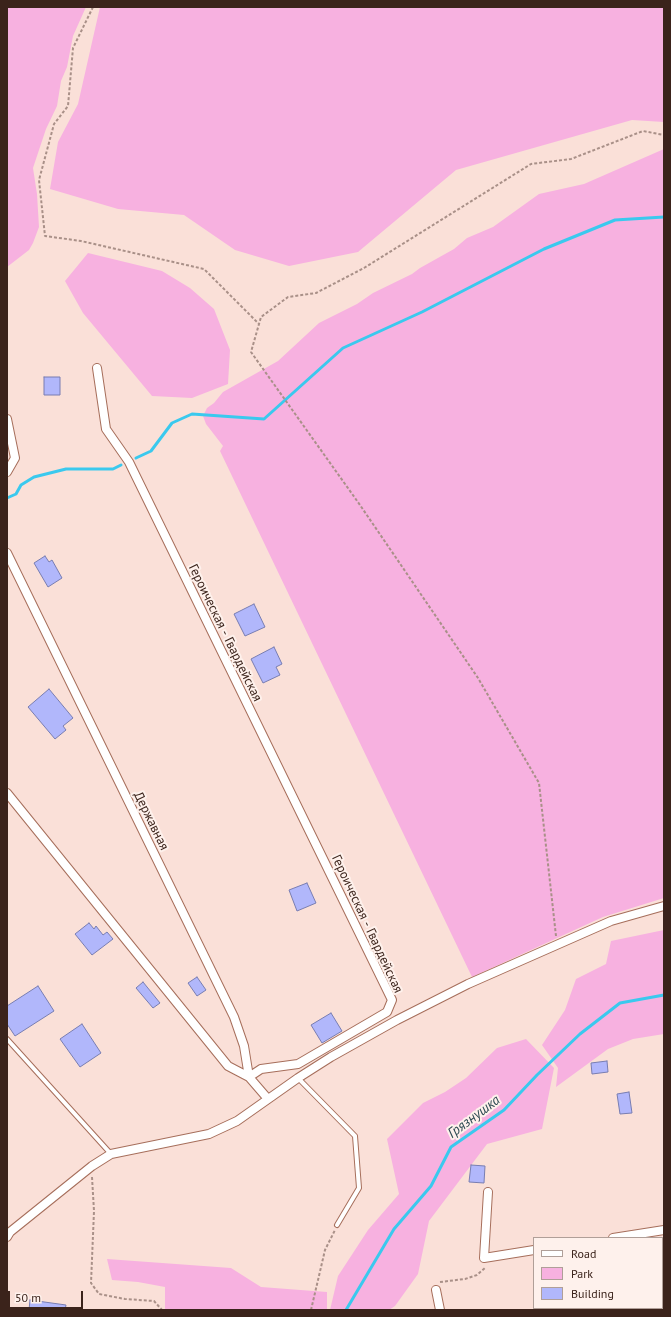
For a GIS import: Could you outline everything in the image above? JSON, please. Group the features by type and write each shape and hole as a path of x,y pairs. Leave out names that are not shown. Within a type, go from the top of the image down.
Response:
{"street":[{"name":"Героическая - Гвардейская","path":"97,368 106,429 128,462 392,1000 387,1012 298,1064 261,1069 249,1077"},
{"path":"7,419 15,458 7,472"},
{"name":"Державная","path":"7,553 234,1017 244,1046 249,1077"},
{"path":"7,793 228,1066 249,1077 268,1099"},
{"path":"8,1232 92,1166 112,1154 209,1134 237,1121 298,1078 331,1057 398,1020 461,988 611,921 664,906"},
{"path":"488,1192 484,1258 533,1250"},
{"path":"620,1237 664,1230"},
{"path":"436,1290 440,1310"}],"lane":[{"path":"7,1039 98,1141 112,1154"},
{"path":"298,1078 355,1136 359,1188 337,1225"}],"path":[{"path":"93,7 73,48 68,106 54,124 39,180 46,236 81,241 204,269 259,324"},
{"path":"557,945 539,783 478,678 360,505 251,352 261,317 288,297 316,294 364,268 531,164 571,158 643,131 664,135"},
{"path":"92,1166 94,1211 91,1283 99,1294 125,1299 154,1301 162,1310"},
{"path":"311,1310 325,1250 337,1225"},
{"path":"436,1290 435,1282 465,1279 477,1275 485,1268 484,1258"}],"green space":[{"path":"7,7 86,7 73,36 67,67 61,81 57,106 46,129 33,168 37,194 39,227 29,250 7,267"},
{"path":"100,7 664,7 664,122 632,120 456,170 358,252 289,266 235,250 184,215 118,209 50,189 58,142 78,104"},
{"path":"664,149 664,898 603,917 472,977 220,451 223,446 206,424 203,416 207,408 214,403 223,392 278,361 319,323 357,304 373,293 412,274 454,249 467,238 493,227 539,194 584,184"},
{"path":"88,253 162,271 190,288 214,309 230,350 228,384 192,398 152,396 83,313 65,281"},
{"path":"664,930 664,1034 633,1039 608,1049 556,1087 558,1068 542,1045 565,1010 576,979 606,964 611,941"},
{"path":"526,1039 554,1068 542,1129 487,1144 429,1221 418,1274 395,1306 389,1310 330,1310 338,1276 368,1230 399,1194 387,1139 423,1103 445,1092 466,1078 497,1048"},
{"path":"107,1259 231,1268 261,1287 327,1292 327,1310 165,1310 165,1287 138,1282 112,1280"}],"building":[{"path":"44,377 60,377 60,395 44,395"},
{"path":"45,556 49,562 52,560 62,578 48,587 34,563"},
{"path":"254,604 265,627 245,636 234,614"},
{"path":"274,647 282,664 276,667 280,675 263,683 251,659"},
{"path":"49,689 73,718 63,726 66,730 55,739 28,707"},
{"path":"307,883 316,903 297,911 289,890"},
{"path":"89,923 94,929 96,926 103,935 107,932 113,939 92,955 75,934"},
{"path":"197,977 206,990 197,996 188,983"},
{"path":"143,982 160,1003 153,1008 136,988"},
{"path":"38,986 54,1011 15,1036 7,1024 7,1006"},
{"path":"331,1013 342,1031 322,1043 311,1025"},
{"path":"82,1024 101,1053 80,1067 60,1039"},
{"path":"607,1061 608,1072 592,1074 591,1063"},
{"path":"629,1092 632,1113 620,1114 617,1094"},
{"path":"471,1165 485,1166 484,1183 469,1182"},
{"path":"30,1300 66,1305 65,1310 29,1310"}],"waterway":[{"path":"136,458 151,451 172,423 192,414 264,419 343,348 422,312 544,249 615,220 664,217"},
{"path":"7,498 16,494 21,485 34,477 66,469 113,469 121,465"},
{"name":"Грязнушка","path":"346,1310 394,1229 431,1186 451,1147 504,1110 537,1075 580,1034 620,1003 664,995"}]}
